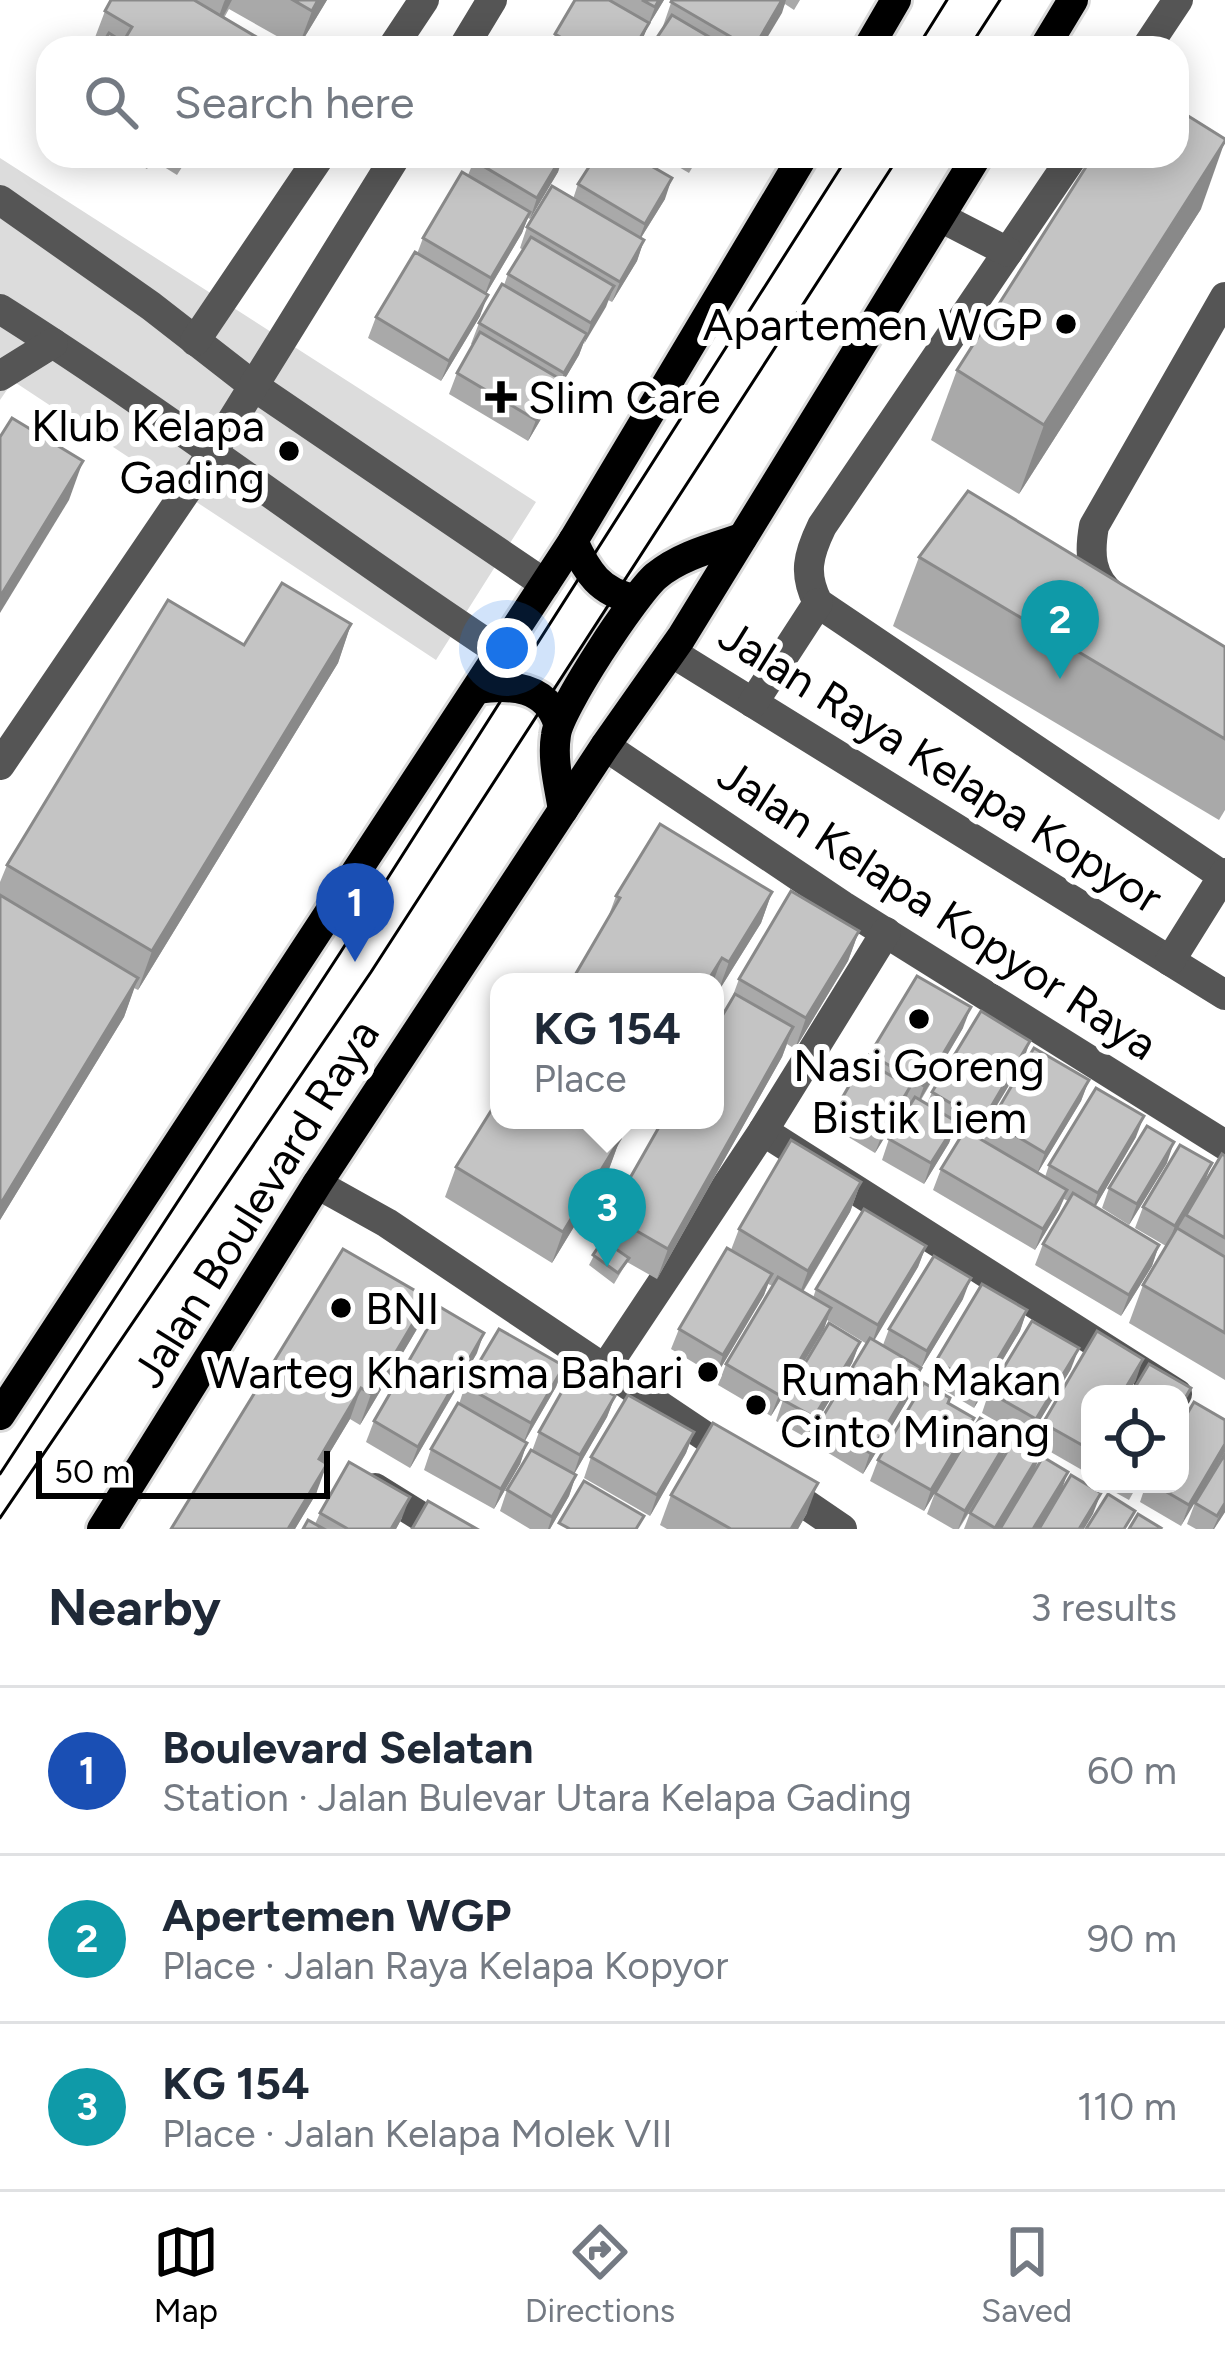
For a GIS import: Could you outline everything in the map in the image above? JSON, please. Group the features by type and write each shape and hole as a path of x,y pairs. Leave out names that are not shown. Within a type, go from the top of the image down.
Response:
{"main road":[{"path":"875,36 896,0"},
{"path":"1051,36 1073,0"},
{"path":"0,1415 573,542 796,168"},
{"name":"Jalan Boulevard Raya","path":"102,1529 317,1184 671,652 970,168"},
{"path":"563,810 554,757 558,723 635,599 654,577 679,560 742,538"},
{"path":"573,542 585,568 603,588 635,599"},
{"path":"477,689 518,686 547,700 558,723"}],"street":[{"path":"400,36 424,0"},
{"path":"470,36 492,0"},
{"path":"1154,36 1178,0"},
{"path":"195,341 312,168"},
{"path":"0,765 212,453 390,168"},
{"path":"1064,168 822,526 808,554 807,583 818,603 1224,874 1171,961"},
{"path":"0,200 254,387 544,584"},
{"path":"940,217 1008,251"},
{"path":"1139,615 1105,591 1089,558 1094,526 1225,297"},
{"path":"0,309 124,387 500,652"},
{"path":"0,376 53,343"},
{"path":"753,703 818,603"},
{"name":"Jalan Raya Kelapa Kopyor","path":"671,652 1225,995"},
{"name":"Jalan Kelapa Kopyor Raya","path":"605,746 886,932 1225,1145"},
{"path":"606,1367 763,1132 886,932"},
{"path":"763,1132 1163,1385"},
{"path":"317,1184 387,1223 606,1367 834,1527"},
{"path":"1189,1401 1210,1414"},
{"path":"364,1482 441,1529"}],"shaded area":[{"name":"Klub Kelapa Gading","path":"0,158 536,502 436,660 13,381 0,400"}],"building":[{"path":"111,0 194,0 255,36 127,36 132,27 105,11"},
{"path":"293,0 318,0 312,11"},
{"path":"575,0 609,0 649,23 641,36 555,34"},
{"path":"782,0 761,36 729,36 671,2"},
{"path":"672,15 708,36 658,36"},
{"name":"Apartemen WGP","path":"1189,116 1225,139 1044,425 957,370 1085,168 1189,168"},
{"path":"486,168 555,168 537,198"},
{"path":"588,168 655,168 672,178 645,224 578,184"},
{"path":"462,172 530,212 491,278 423,238"},
{"path":"552,186 644,240 620,282 527,227"},
{"path":"531,237 614,286 591,323 508,274"},
{"path":"415,252 488,295 449,361 376,317"},
{"path":"502,284 587,334 564,373 479,323"},
{"path":"480,332 560,379 536,420 457,373"},
{"path":"12,418 83,461 0,597 0,437"},
{"path":"968,491 1225,647 1225,739 919,557"},
{"path":"282,583 351,624 152,951 7,865 168,600 244,645"},
{"path":"660,824 772,892 729,962 722,958 713,973 576,973 620,898 616,896"},
{"path":"791,891 859,931 806,1018 739,979"},
{"path":"0,895 138,978 0,1205"},
{"path":"917,976 971,1007 924,1086 870,1054"},
{"path":"735,994 793,1027 668,1249 609,1215 658,1129 724,1129 724,1013"},
{"path":"981,1011 1030,1041 982,1122 932,1092"},
{"path":"1034,1048 1089,1080 1045,1153 991,1121"},
{"path":"864,1060 910,1087 883,1132 838,1105"},
{"path":"1096,1088 1144,1116 1098,1193 1049,1165"},
{"path":"915,1097 957,1122 931,1163 889,1139"},
{"path":"490,1112 490,1129 617,1129 613,1135 620,1139 563,1232 456,1167"},
{"path":"1147,1126 1174,1142 1137,1204 1109,1188"},
{"path":"965,1130 1067,1190 1043,1229 941,1169"},
{"path":"791,1140 861,1182 808,1271 739,1229"},
{"path":"1180,1145 1212,1163 1175,1226 1143,1207"},
{"path":"1222,1154 1225,1156 1225,1238 1186,1215"},
{"path":"1073,1193 1159,1245 1129,1295 1043,1244"},
{"path":"864,1209 926,1246 878,1325 816,1289"},
{"path":"1177,1228 1225,1257 1225,1333 1143,1285"},
{"path":"603,1240 629,1258 618,1273 593,1255"},
{"path":"727,1248 772,1274 723,1355 679,1329"},
{"path":"343,1249 428,1298 371,1394 361,1388 319,1459 327,1464 288,1529 171,1529"},
{"path":"934,1256 971,1278 927,1351 889,1329"},
{"path":"778,1277 831,1308 779,1395 726,1364"},
{"path":"982,1284 1027,1310 981,1387 936,1361"},
{"path":"440,1307 484,1333 418,1447 374,1421"},
{"path":"1032,1321 1079,1348 1036,1419 989,1392"},
{"path":"829,1323 860,1342 814,1417 783,1400"},
{"path":"499,1329 564,1366 531,1423 465,1386"},
{"path":"1097,1331 1143,1359 1127,1385 1081,1385 1081,1444 1043,1423"},
{"path":"870,1338 921,1368 870,1453 819,1423"},
{"path":"1149,1364 1186,1385 1136,1385"},
{"path":"573,1372 615,1396 580,1455 539,1432"},
{"path":"924,1383 974,1418 931,1490 878,1460"},
{"path":"628,1395 694,1432 657,1495 591,1457"},
{"path":"1194,1402 1225,1420 1225,1444 1189,1505 1168,1493 1189,1493 1189,1411"},
{"path":"458,1403 527,1443 501,1489 431,1449"},
{"path":"980,1418 1010,1436 965,1511 935,1493"},
{"path":"713,1423 818,1483 791,1529 731,1529 671,1495"},
{"path":"1017,1435 1042,1450 995,1528 970,1513"},
{"path":"531,1450 576,1475 552,1517 507,1490"},
{"path":"1225,1454 1225,1503 1217,1516 1195,1503"},
{"path":"1043,1457 1068,1472 1033,1529 1000,1529"},
{"path":"349,1462 410,1497 391,1529 348,1529 320,1513"},
{"path":"1071,1475 1081,1481 1081,1493 1101,1493 1079,1529 1039,1529"},
{"path":"584,1481 644,1516 636,1529 570,1529 559,1523"},
{"path":"1108,1494 1135,1511 1124,1529 1086,1529"},
{"path":"428,1501 477,1529 412,1529"},
{"path":"1138,1514 1161,1528 1129,1529"},
{"path":"308,1520 324,1529 303,1529"}],"tram line":[{"path":"924,36 947,0"},
{"path":"977,36 1000,0"},
{"path":"0,1474 340,953 840,168"},
{"path":"0,1518 371,972 891,168"}],"place":[{"name":"Apartemen WGP","path":"1066,324"},
{"name":"Slim Care","path":"501,397"},
{"name":"Klub Kelapa Gading","path":"289,451"},
{"name":"Apertemen WGP","path":"1060,679"},
{"name":"Boulevard Selatan","path":"355,962"},
{"name":"Nasi Goreng Bistik Liem","path":"919,1019"},
{"name":"KG 154","path":"607,1267"},
{"name":"BNI","path":"341,1308"},
{"name":"Warteg Kharisma Bahari","path":"708,1372"},
{"name":"Rumah Makan Cinto Minang","path":"756,1405"}]}
